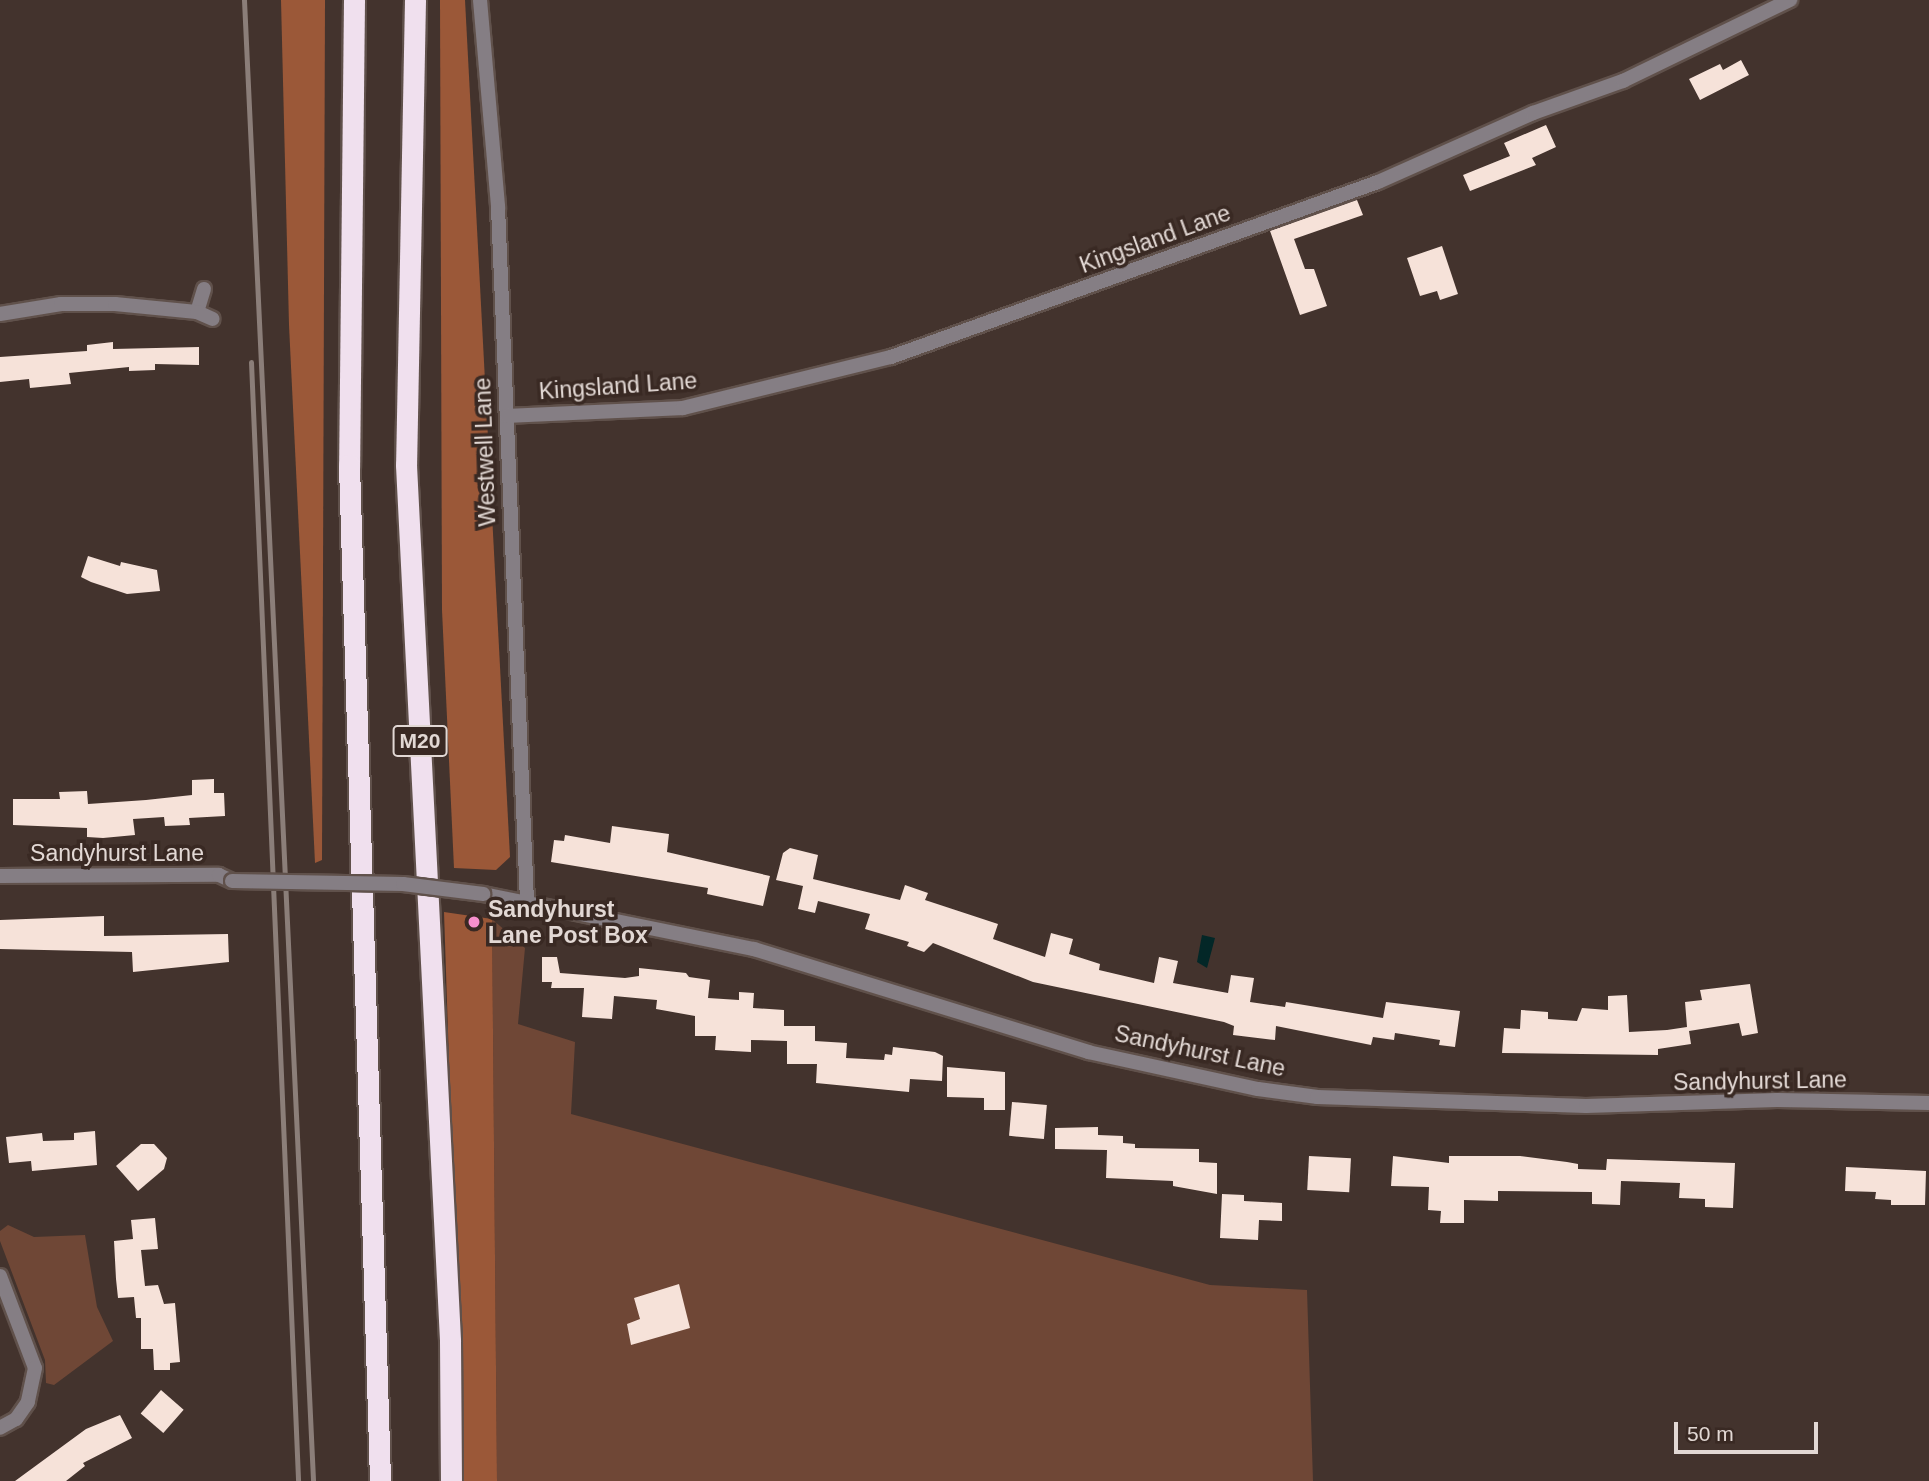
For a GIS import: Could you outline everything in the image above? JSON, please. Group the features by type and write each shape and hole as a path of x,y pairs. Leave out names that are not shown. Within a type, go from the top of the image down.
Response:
{"highway":[{"name":"M20","path":"354,0 349,465 380,1481"},
{"name":"M20","path":"415,0 406,465 450,1341 451,1481"}],"street":[{"name":"Westwell Lane","path":"480,0 498,207 527,903"},
{"name":"Kingsland Lane","path":"507,416 682,408 891,357 1378,181 1534,113 1647,70 1790,0"},
{"path":"197,312 204,289"},
{"path":"0,314 61,304 197,312 214,319"},
{"name":"Sandyhurst Lane","path":"0,876 219,875 232,881 403,884 483,894 754,949 1088,1052 1258,1089 1317,1097 1586,1106 1777,1100 1929,1103"},
{"path":"0,1276 35,1368 28,1402 16,1419 0,1428"}],"shaded area":[{"path":"281,0 325,0 322,860 315,863 289,325"},
{"path":"440,0 465,0 510,857 496,870 454,868 442,610"},
{"path":"444,912 492,919 497,1481 463,1481"},
{"path":"492,919 525,948 518,1024 575,1042 571,1114 1210,1285 1307,1290 1313,1481 497,1481"},
{"path":"8,1225 34,1237 85,1235 97,1307 113,1341 54,1385 46,1383 45,1360 0,1241 0,1231"}],"water":[{"path":"1202,935 1215,938 1207,968 1197,962"}],"building":[{"path":"1741,60 1749,75 1700,100 1689,79 1720,64 1723,70"},
{"path":"1546,125 1556,147 1532,158 1536,165 1470,191 1463,175 1510,156 1504,143"},
{"path":"1357,200 1363,215 1294,239 1305,269 1314,269 1327,306 1300,315 1270,231"},
{"path":"1442,246 1458,294 1440,300 1437,291 1420,296 1407,258"},
{"path":"113,342 113,349 199,347 199,365 155,364 155,370 129,371 129,367 69,373 71,384 30,388 29,379 0,382 0,357 87,351 87,345"},
{"path":"88,556 120,566 121,562 157,570 160,591 127,594 91,582 81,577"},
{"path":"214,779 214,793 224,793 225,816 189,818 190,825 165,826 164,817 133,819 135,835 103,838 87,837 87,828 13,825 13,799 60,799 59,792 87,791 88,804 146,800 192,795 192,780"},
{"path":"612,826 669,834 667,852 770,876 763,906 707,894 708,888 551,862 554,840 564,841 565,835 610,843"},
{"path":"790,848 818,855 813,879 900,900 905,885 928,893 925,900 998,924 993,939 1045,957 1051,933 1073,939 1069,954 1100,964 1099,970 1154,983 1159,957 1178,961 1173,983 1228,993 1231,975 1254,978 1250,1002 1285,1007 1286,1002 1383,1018 1386,1002 1460,1011 1455,1047 1439,1045 1440,1040 1395,1033 1394,1040 1373,1037 1371,1045 1276,1026 1275,1040 1233,1035 1234,1026 1224,1022 1033,982 933,943 924,952 907,946 909,942 865,929 870,914 818,901 815,913 798,909 803,886 776,880 783,853"},
{"path":"104,916 104,936 228,934 229,962 133,972 132,952 0,949 0,920"},
{"path":"542,957 557,957 560,973 625,978 639,976 639,968 686,973 689,977 710,980 708,998 739,1000 739,992 754,993 753,1008 784,1010 784,1026 815,1026 815,1041 847,1043 846,1058 884,1060 885,1054 892,1055 893,1047 935,1052 943,1056 942,1081 910,1079 909,1092 816,1083 817,1064 787,1064 787,1041 751,1040 751,1052 715,1050 716,1036 695,1036 695,1016 656,1009 657,1000 614,996 612,1019 582,1017 584,988 551,988 552,982 542,982"},
{"path":"1750,984 1758,1033 1742,1036 1739,1023 1689,1031 1691,1044 1658,1049 1658,1055 1502,1053 1504,1028 1520,1029 1521,1010 1548,1012 1548,1019 1577,1021 1582,1008 1608,1010 1608,996 1627,995 1629,1032 1667,1030 1687,1027 1685,1002 1702,1000 1700,990"},
{"path":"947,1067 1005,1072 1005,1110 984,1110 984,1098 947,1097"},
{"path":"1012,1102 1047,1105 1044,1139 1009,1136"},
{"path":"1098,1127 1098,1135 1123,1136 1123,1143 1135,1144 1135,1148 1199,1149 1199,1162 1217,1163 1217,1194 1173,1186 1173,1181 1106,1178 1107,1150 1055,1149 1055,1128"},
{"path":"95,1131 97,1165 32,1171 31,1161 9,1163 6,1137 42,1133 43,1141 74,1140 74,1133"},
{"path":"141,1144 154,1144 167,1158 164,1169 138,1191 116,1166"},
{"path":"1309,1156 1351,1158 1349,1192 1307,1190"},
{"path":"1393,1156 1449,1163 1449,1156 1520,1156 1578,1164 1578,1169 1606,1170 1607,1159 1735,1163 1733,1208 1705,1207 1705,1199 1679,1198 1680,1183 1621,1181 1620,1205 1592,1204 1592,1192 1498,1191 1498,1201 1464,1200 1464,1223 1440,1223 1441,1211 1428,1210 1429,1187 1391,1186"},
{"path":"1846,1167 1926,1171 1925,1205 1891,1205 1891,1200 1875,1199 1876,1192 1845,1191"},
{"path":"1222,1194 1244,1195 1244,1201 1282,1203 1282,1221 1259,1220 1258,1240 1220,1238"},
{"path":"155,1218 158,1249 141,1250 145,1286 158,1285 164,1304 175,1303 180,1362 170,1363 170,1370 154,1370 153,1349 141,1349 141,1318 136,1318 134,1297 118,1298 116,1279 114,1241 133,1239 131,1220"},
{"path":"679,1284 690,1328 631,1345 627,1324 640,1319 634,1298"},
{"path":"161,1390 184,1410 163,1433 141,1413"},
{"path":"120,1415 132,1438 83,1463 85,1466 66,1481 15,1481 86,1429"}],"railway":[{"path":"244,0 313,1481"},
{"path":"251,362 298,1481"}],"place":[{"name":"Sandyhurst Lane Post Box","path":"474,922"}]}
